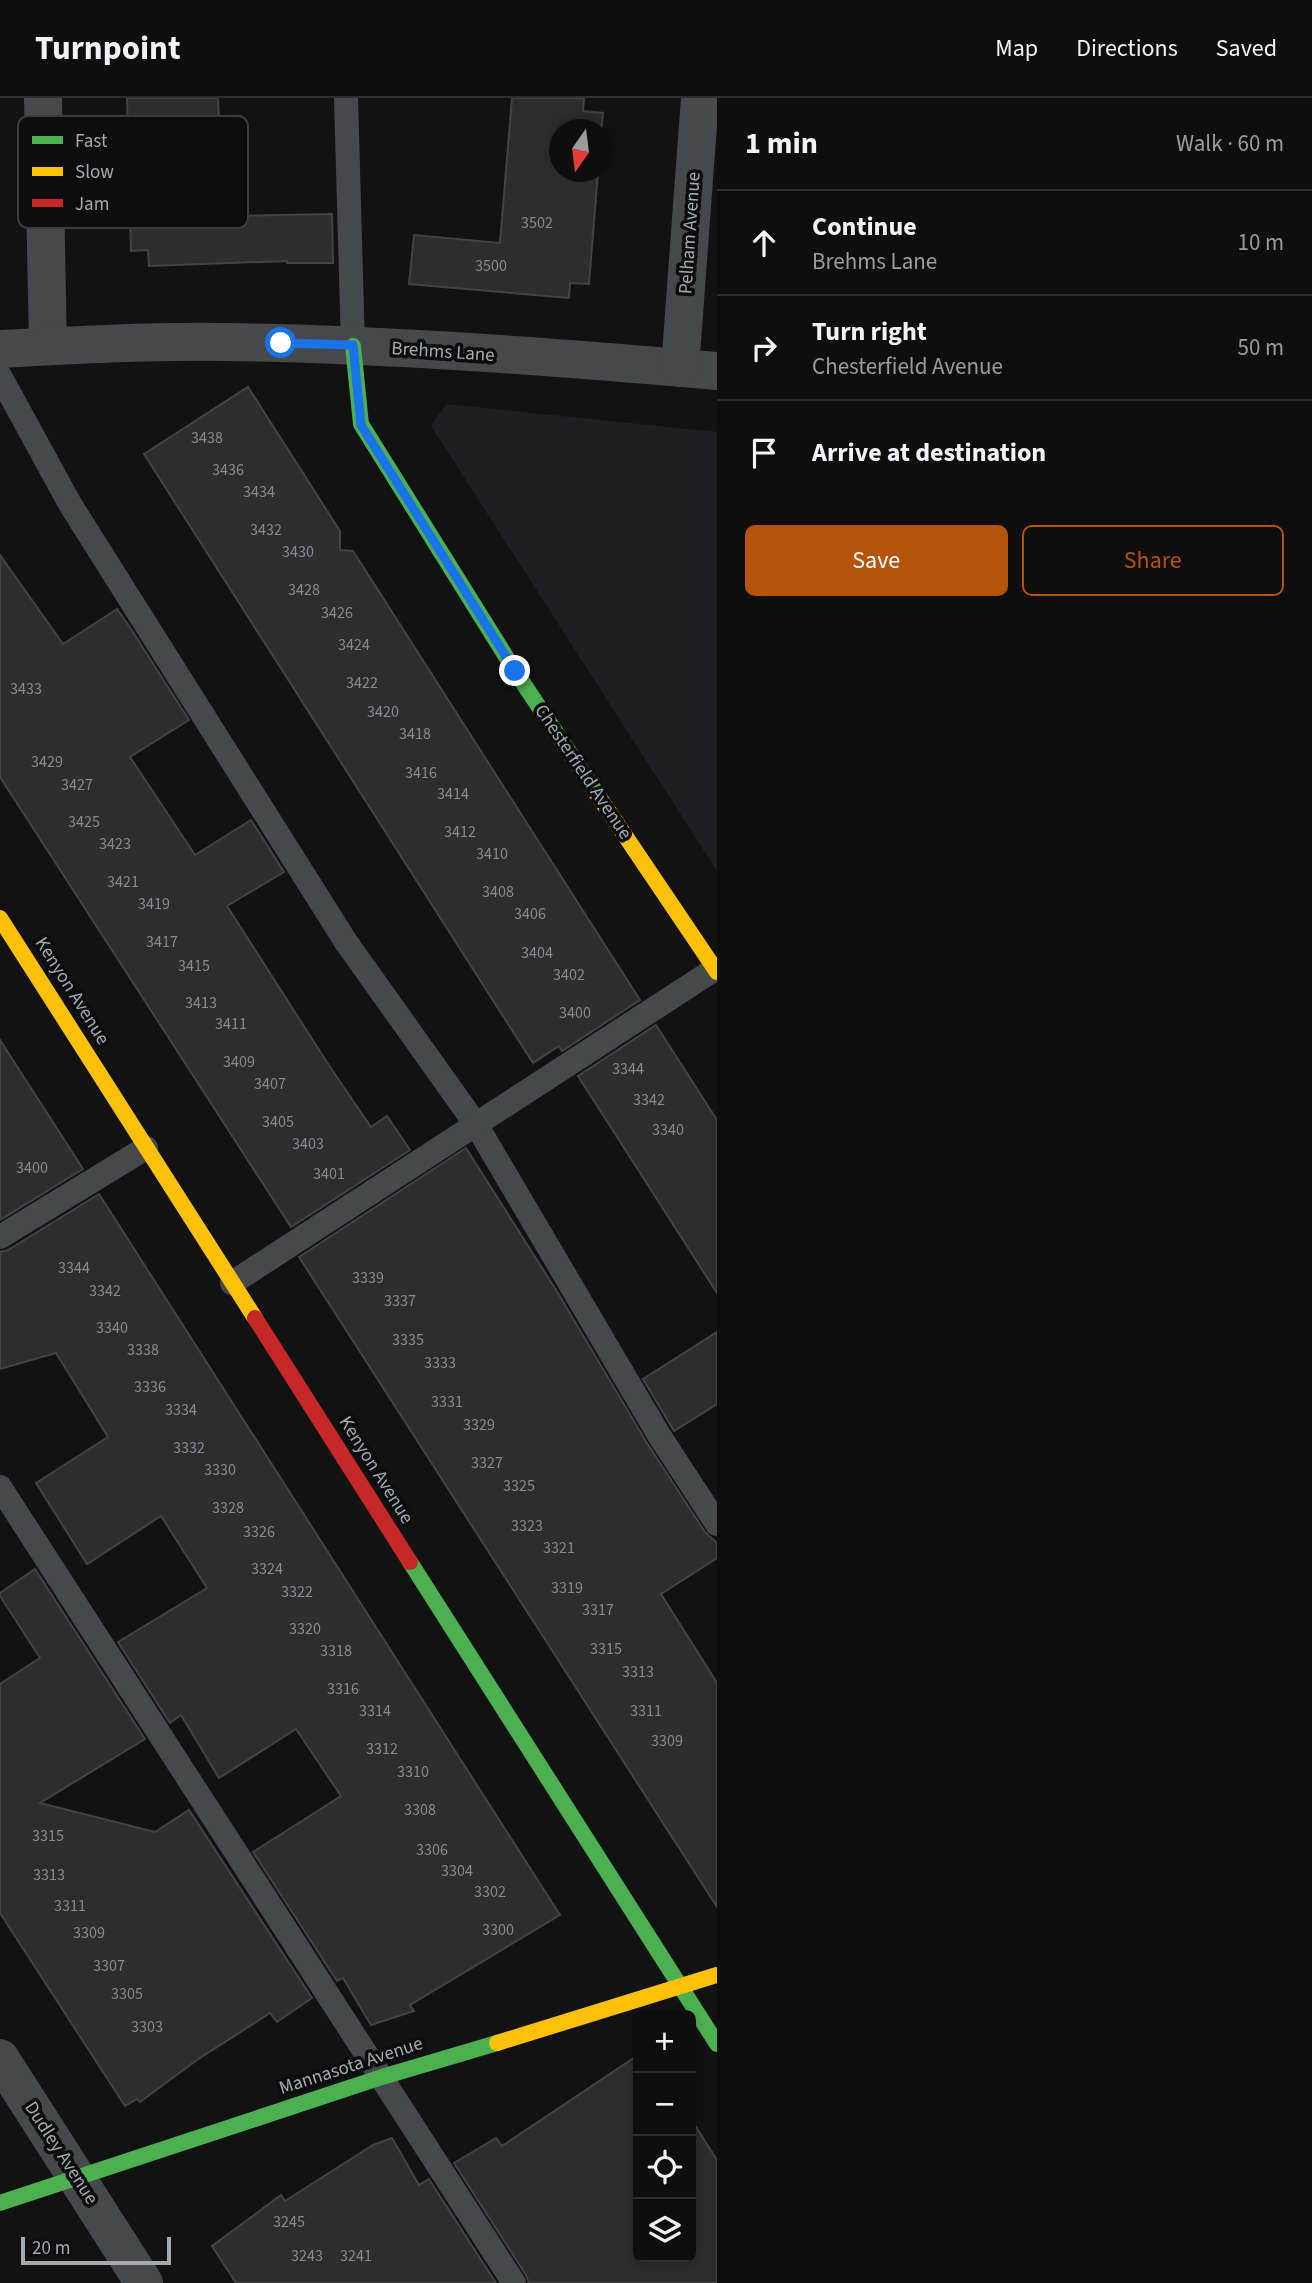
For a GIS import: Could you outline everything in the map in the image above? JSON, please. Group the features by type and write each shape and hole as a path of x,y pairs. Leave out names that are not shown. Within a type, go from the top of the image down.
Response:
{"street":[{"path":"43,98 43,116"},
{"name":"Pelham Avenue","path":"699,370 700,98"},
{"path":"46,228 48,346"},
{"name":"Brehms Lane","path":"0,349 220,342 353,345 699,370"},
{"name":"Chesterfield Avenue","path":"353,345 361,425 515,671 716,970"},
{"name":"Kenyon Avenue","path":"0,918 717,2044"},
{"name":"Mannasota Avenue","path":"0,2203 382,2077 717,1975"},
{"name":"Dudley Avenue","path":"0,2059 144,2283"}],"lane":[{"path":"346,98 353,345"},
{"path":"0,376 70,504 346,942 477,1126 659,1435 717,1524"},
{"path":"232,1283 716,970"},
{"path":"0,1237 146,1148"},
{"path":"0,1487 514,2283"}],"shaded area":[{"path":"446,404 717,432 717,871 431,426"}],"building":[{"path":"127,98 218,98 219,116 127,116"},
{"path":"512,98 584,98 583,111 603,113 602,119 549,119 549,182 597,182 589,284 570,283 569,298 409,284 414,235 500,243"},
{"path":"332,214 333,263 287,261 149,266 148,250 131,251 130,228 248,228 248,216"},
{"path":"248,387 340,531 340,550 353,551 640,1000 562,1051 559,1046 533,1063 144,454"},
{"path":"0,555 63,644 117,609 129,626 189,720 130,757 195,855 251,820 284,872 227,906 371,1127 387,1116 410,1150 291,1227 0,777"},
{"path":"656,1025 717,1120 717,1293 578,1076"},
{"path":"0,1040 83,1169 0,1220"},
{"path":"466,1148 556,1290 647,1443 705,1532 717,1543 717,1558 661,1594 717,1683 717,1907 299,1257"},
{"path":"99,1194 560,1915 410,2005 414,2011 371,2025 343,1978 337,1981 253,1852 341,1796 296,1729 219,1778 181,1715 170,1723 118,1642 207,1588 161,1516 87,1564 36,1483 108,1437 56,1353 0,1369 0,1252 8,1250"},
{"path":"717,1332 717,1404 674,1431 643,1379"},
{"path":"35,1569 145,1739 40,1803 155,1832 189,1810 312,1998 277,2022 270,2013 197,2060 140,2102 137,2099 125,2106 0,1913 0,1684 40,1658 0,1593"},
{"path":"633,2058 633,2262 696,2262 696,2127 717,2160 717,2283 529,2283 454,2163 496,2138 502,2146"},
{"path":"392,2138 419,2185 429,2179 496,2283 236,2283 212,2246 281,2195 285,2201 373,2145"}],"traffic: fast":[{"path":"353,346 361,424 515,671 597,794"},
{"path":"410,1562 717,2044"},
{"path":"0,2203 382,2077 497,2043"}],"traffic: slow":[{"path":"597,794 717,972"},
{"path":"0,918 255,1318"},
{"path":"497,2043 717,1975"}],"traffic: jam":[{"path":"255,1318 410,1562"}],"route":[{"path":"281,343 353,345 361,425 515,671"}]}
